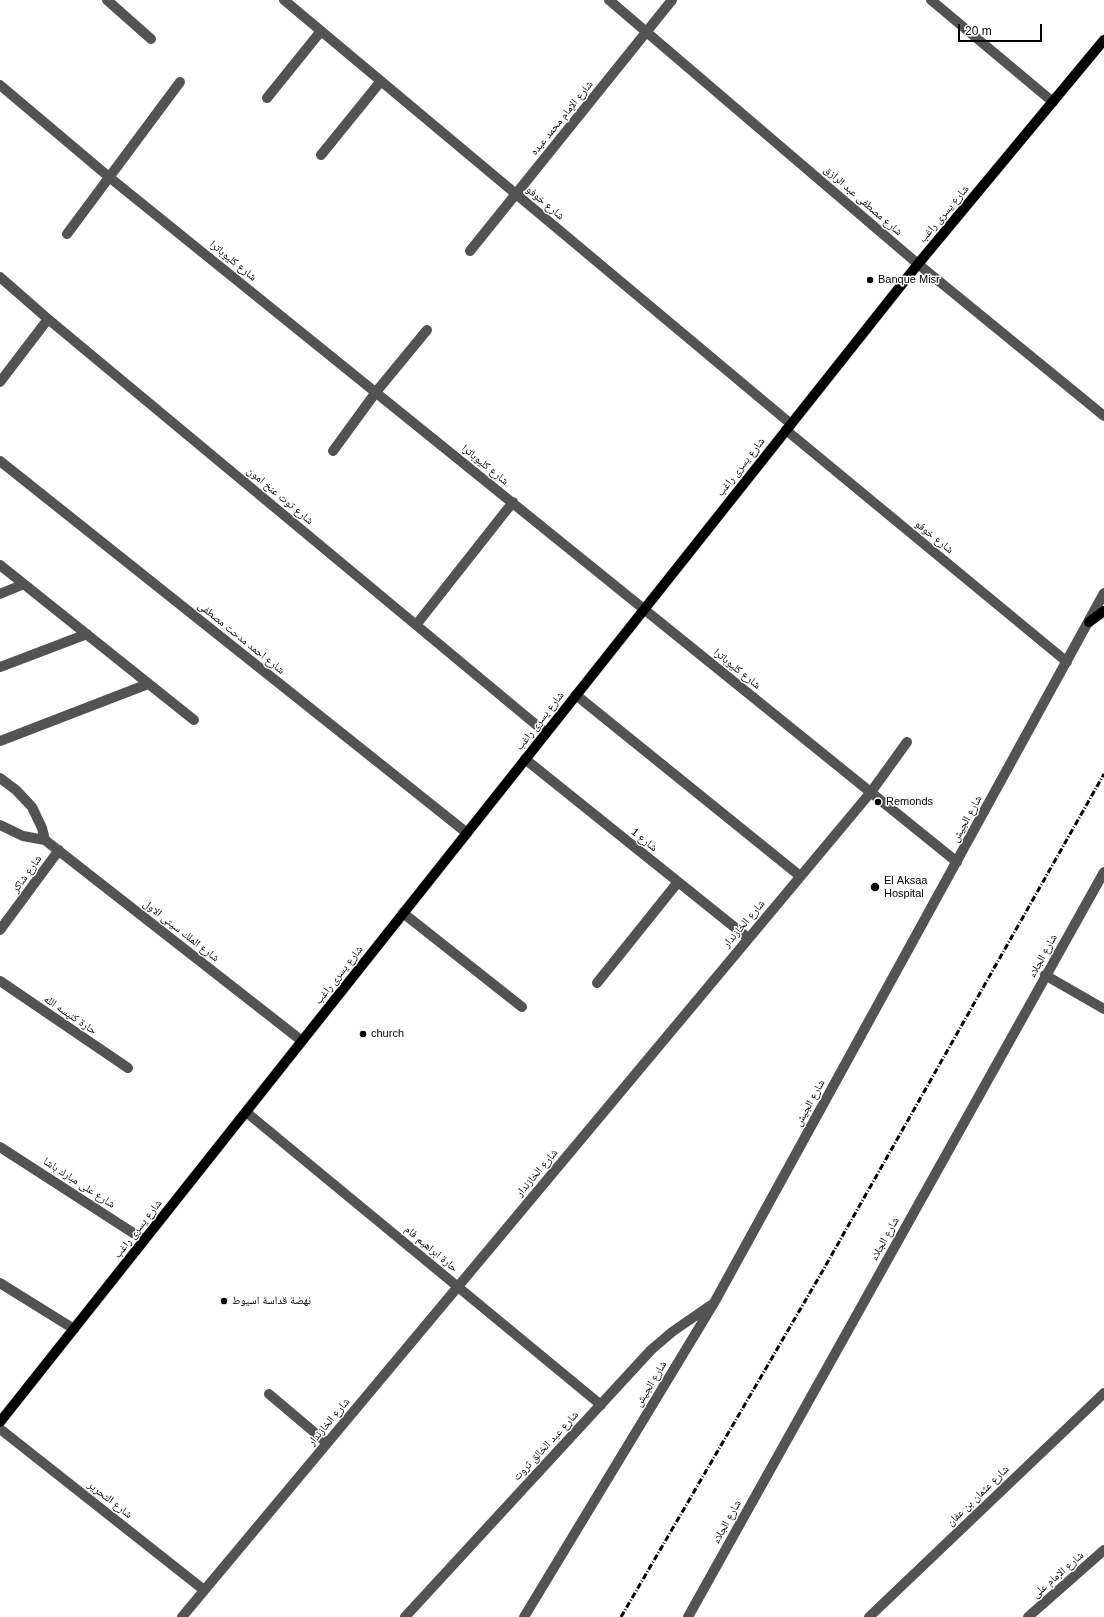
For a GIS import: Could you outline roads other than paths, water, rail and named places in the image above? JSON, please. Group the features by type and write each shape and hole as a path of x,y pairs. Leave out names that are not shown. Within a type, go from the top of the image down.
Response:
{"main road":[{"name":"شارع يسرى راغب","path":"0,1422 918,264 1104,40"},
{"path":"1089,622 1104,610"}],"street":[{"path":"106,0 151,39"},
{"name":"شارع خوفو","path":"284,0 516,194 788,427 1067,662"},
{"name":"شارع مصطفى عبد الرازق","path":"609,0 918,264 1104,416"},
{"name":"شارع الإمام محمد عبده","path":"470,251 672,0"},
{"path":"931,0 1053,102"},
{"path":"268,98 321,31"},
{"path":"321,155 381,81"},
{"path":"67,234 180,82"},
{"name":"شارع كليوباترا","path":"0,85 109,177 957,862"},
{"name":"شارع توت عنخ امون","path":"0,277 48,320 546,733"},
{"path":"0,382 48,320"},
{"path":"333,451 376,392 427,330"},
{"name":"شارع احمد مدحت مصطفى","path":"0,461 467,833"},
{"path":"416,625 513,502"},
{"path":"0,565 194,720"},
{"path":"0,594 24,584"},
{"name":"شارع الجيش","path":"524,1617 714,1303 1104,593"},
{"path":"0,667 87,634"},
{"path":"0,741 148,684"},
{"path":"576,695 800,876"},
{"name":"شارع الخازندار","path":"182,1617 871,792 907,742"},
{"name":"شارع 1","path":"525,759 748,938"},
{"path":"0,778 16,790 32,807 42,828 45,840"},
{"name":"شارع الملك سيتى الاول","path":"0,825 23,836 45,840 59,850 302,1041"},
{"name":"شارع شاكر","path":"0,930 59,850"},
{"name":"شارع الجلاء","path":"688,1617 1045,975 1104,872"},
{"path":"597,983 678,882"},
{"path":"403,913 522,1007"},
{"path":"1045,975 1104,1009"},
{"name":"حارة كنيسه الله","path":"0,981 128,1068"},
{"name":"حارة ابراهيم فام","path":"246,1112 600,1405"},
{"name":"شارع على مبارك باشا","path":"0,1147 144,1240"},
{"path":"0,1283 74,1329"},
{"name":"شارع عبد الخالق ثروت","path":"405,1617 651,1350 672,1332 714,1303"},
{"name":"شارع عثمان بن عفان","path":"869,1617 1104,1393"},
{"path":"269,1394 327,1443"},
{"name":"شارع التحرير","path":"0,1429 204,1590"},
{"name":"شارع الإمام على","path":"1028,1617 1104,1550"}],"railway":[{"path":"621,1617 822,1272 1104,774"}],"place":[{"name":"Banque Misr","path":"870,280"},
{"name":"Remonds","path":"878,802"},
{"name":"El Aksaa Hospital","path":"875,887"},
{"name":"church","path":"363,1034"},
{"name":"نهضة قداسة اسيوط","path":"224,1301"}]}
